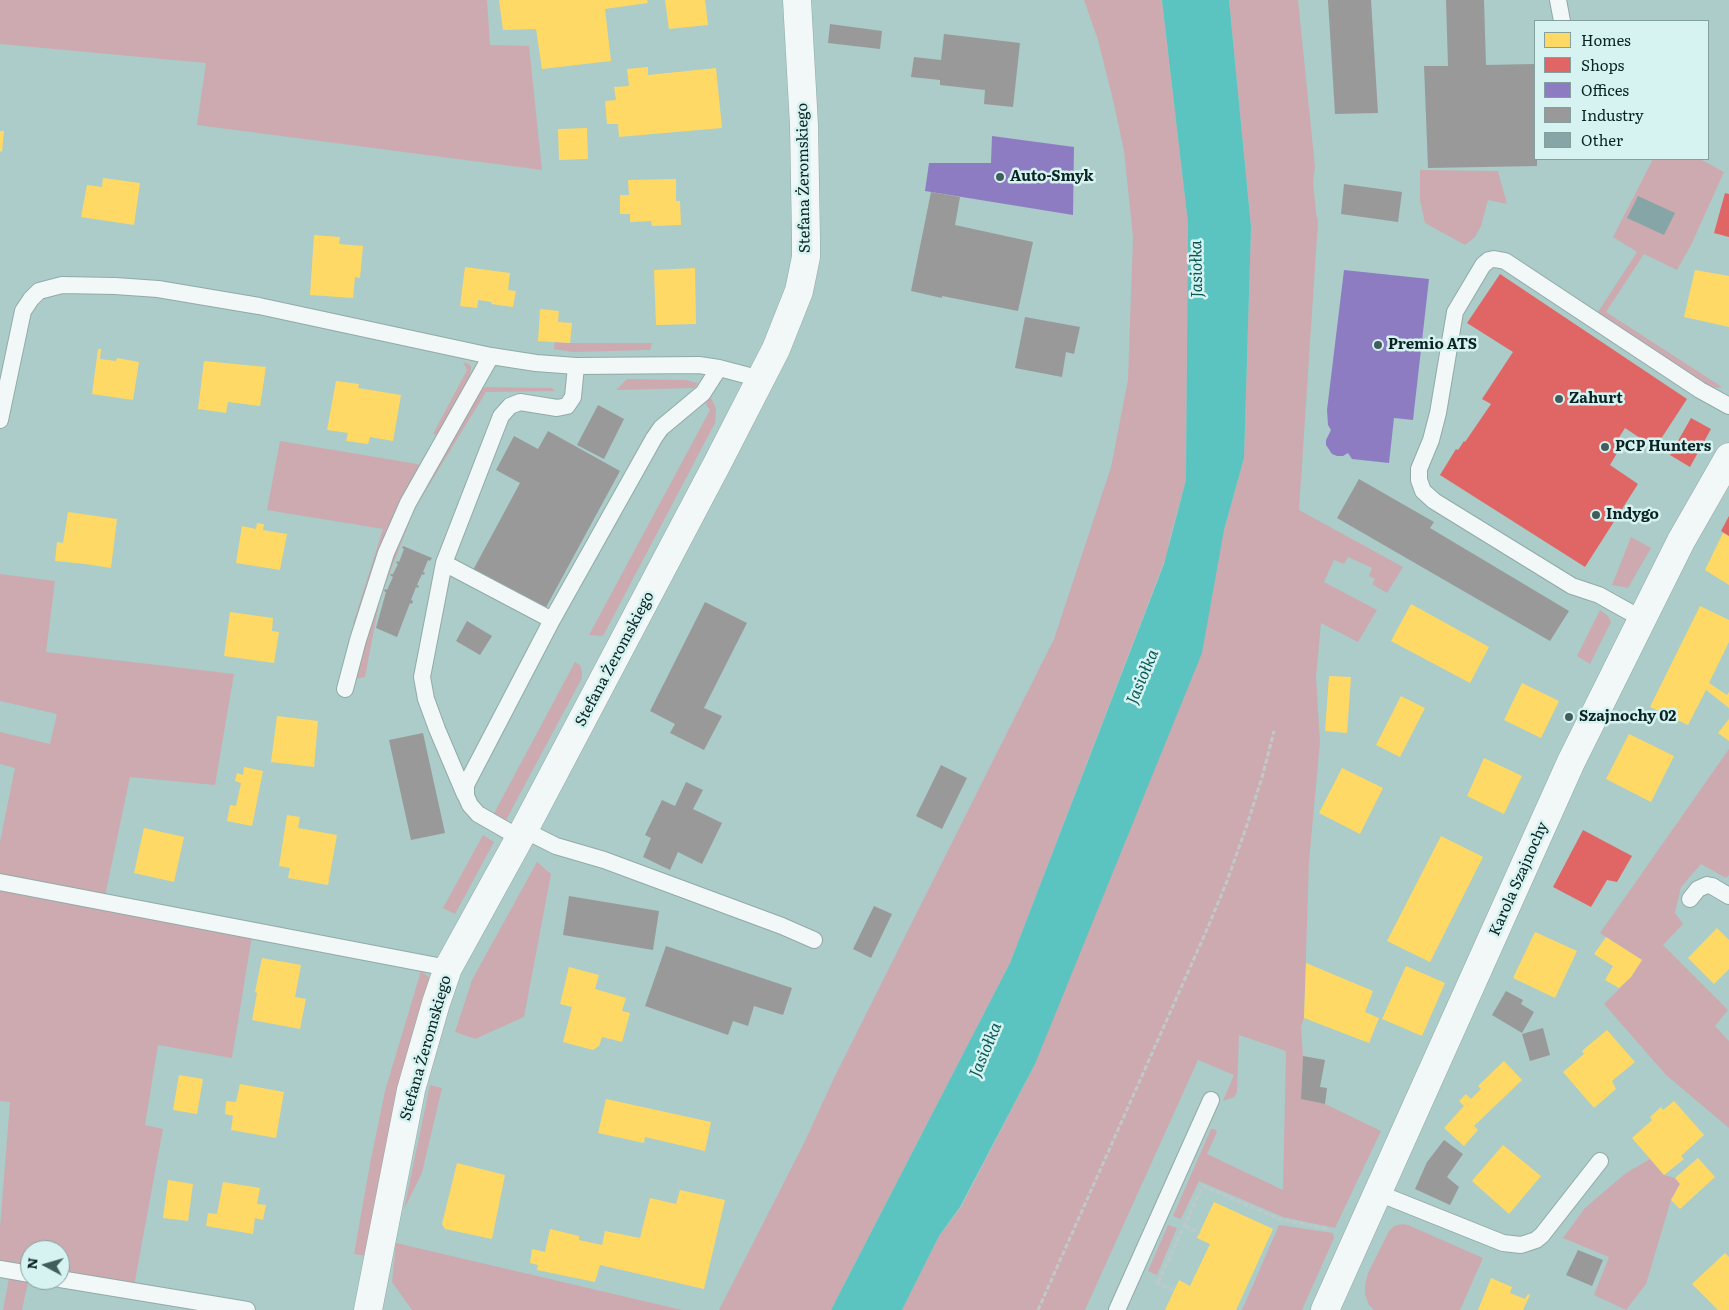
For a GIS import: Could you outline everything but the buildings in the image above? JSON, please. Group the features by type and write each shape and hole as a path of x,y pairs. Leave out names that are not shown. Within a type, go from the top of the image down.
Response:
{"street":[{"name":"Stefana Żeromskiego","path":"368,1310 411,1090 448,968 522,834 761,379 786,327 799,291 806,257 804,125 797,0"},
{"name":"Karola Szajnochy","path":"1325,1310 1571,762 1681,541 1729,457"}],"lane":[{"path":"1558,0 1562,20"},
{"path":"1642,619 1599,595 1572,586 1434,501 1423,491 1419,480 1419,470 1438,413 1455,312 1483,265 1489,260 1494,259 1505,261 1700,390 1729,406"},
{"path":"0,420 23,311 39,291 62,285 158,289 259,306 491,356 536,363 576,366 699,365 761,379"},
{"path":"345,689 358,640 386,553 408,503 491,356"},
{"path":"576,366 573,397 567,406 557,408 520,402 510,406 501,416 444,563 422,676 426,699 437,729 470,806 478,814 522,834 604,860 782,926 814,940"},
{"path":"466,796 466,785 470,775 552,620 654,438 661,428 703,392 719,368"},
{"path":"444,563 552,620"},
{"path":"0,882 448,968"},
{"path":"1690,899 1698,889 1707,885 1729,896"},
{"path":"1117,1310 1211,1100"},
{"path":"1378,1193 1503,1243 1521,1245 1536,1240 1542,1235 1600,1161"},
{"path":"0,1269 20,1272"},
{"path":"70,1281 247,1310"}],"path":[{"path":"1038,1310 1208,928 1227,881 1246,825 1263,774 1274,731"},
{"path":"1154,1292 1203,1186 1279,1220 1332,1230"},
{"path":"1179,1223 1200,1233"},
{"path":"1151,1280 1174,1291"}],"shaded area":[{"path":"0,0 487,0 490,45 529,46 542,170 197,125 206,63 0,44"},
{"path":"1084,0 1162,0 1188,223 1186,480 1168,552 1010,963 831,1310 719,1310 1054,639 1111,467 1128,380 1133,237 1124,151 1098,40"},
{"path":"1229,0 1298,0 1315,167 1313,181 1318,221 1299,510 1403,567 1387,593 1372,584 1375,579 1369,576 1372,568 1348,557 1344,564 1334,560 1324,582 1377,610 1358,642 1321,623 1316,677 1320,742 1309,861 1304,1018 1301,1027 1303,1056 1301,1099 1325,1104 1381,1131 1335,1228 1283,1217 1199,1181 1181,1219 1173,1216 1211,1129 1215,1129 1217,1132 1207,1154 1283,1190 1286,1051 1239,1035 1237,1092 1234,1097 1223,1101 1234,1075 1198,1060 1085,1310 902,1310 939,1236 961,1207 1035,1064 1224,530 1244,458 1251,227"},
{"path":"1652,160 1702,160 1724,172 1691,245 1677,270 1644,254 1606,312 1722,387 1712,388 1703,385 1596,315 1637,252 1613,237"},
{"path":"1420,170 1498,171 1507,204 1488,200 1481,226 1475,237 1465,245 1425,223 1420,200"},
{"path":"555,342 652,343 650,350 573,352 554,349"},
{"path":"463,362 471,367 470,376 438,435 433,434 467,370"},
{"path":"627,379 686,380 698,383 694,388 616,390"},
{"path":"486,387 552,388 555,391 486,392 415,508 380,598 365,677 356,679 378,597 413,506 478,391"},
{"path":"709,394 716,408 715,423 603,636 589,635 710,410 706,405"},
{"path":"280,441 421,466 357,625 353,624 383,529 267,510"},
{"path":"1631,537 1651,548 1628,588 1612,585"},
{"path":"0,574 55,581 46,652 234,674 215,785 130,777 105,896 0,878 0,842 15,768 0,764 0,732 50,744 57,714 0,701"},
{"path":"1600,610 1608,616 1611,622 1590,664 1577,656"},
{"path":"575,662 580,665 582,678 506,820 492,817"},
{"path":"1729,749 1729,875 1726,878 1701,864 1681,887 1675,913 1683,924 1663,945 1728,1010 1715,1026 1729,1041 1729,1128 1666,1075 1604,1004 1631,977 1642,960 1600,933"},
{"path":"483,835 494,842 455,914 443,908"},
{"path":"537,862 551,874 524,1017 475,1039 455,1032 472,980"},
{"path":"0,889 252,936 232,1058 158,1045 145,1125 163,1129 134,1286 70,1275 70,1240 20,1240 20,1266 0,1263 0,1227 10,1102 0,1101"},
{"path":"421,971 434,981 366,1256 354,1254 385,1091"},
{"path":"430,1085 442,1088 422,1173 404,1209"},
{"path":"1650,1159 1664,1175 1675,1178 1680,1184 1671,1200 1646,1284 1626,1310 1594,1295 1609,1257 1563,1238 1585,1208 1626,1173"},
{"path":"1402,1224 1483,1258 1460,1310 1374,1310 1369,1305 1365,1294 1368,1273 1389,1231 1394,1226"},
{"path":"1168,1225 1177,1228 1157,1275 1148,1271"},
{"path":"1279,1225 1333,1233 1334,1238 1302,1310 1242,1310"},
{"path":"396,1243 682,1310 412,1310 392,1282"},
{"path":"9,1278 20,1280 20,1290 26,1290 22,1310 3,1310"}],"water":[{"name":"Jasiołka","path":"1162,0 1229,0 1251,227 1244,458 1224,530 1202,653 1035,1064 960,1207 939,1236 902,1310 831,1310 1010,963 1164,564 1186,480 1188,223"}],"place":[{"name":"Auto-Smyk","path":"1000,177"},
{"name":"Premio ATS","path":"1378,345"},
{"name":"Zahurt","path":"1559,399"},
{"name":"PCP Hunters","path":"1605,447"},
{"name":"Indygo","path":"1596,515"},
{"name":"Szajnochy 02","path":"1569,717"}]}
